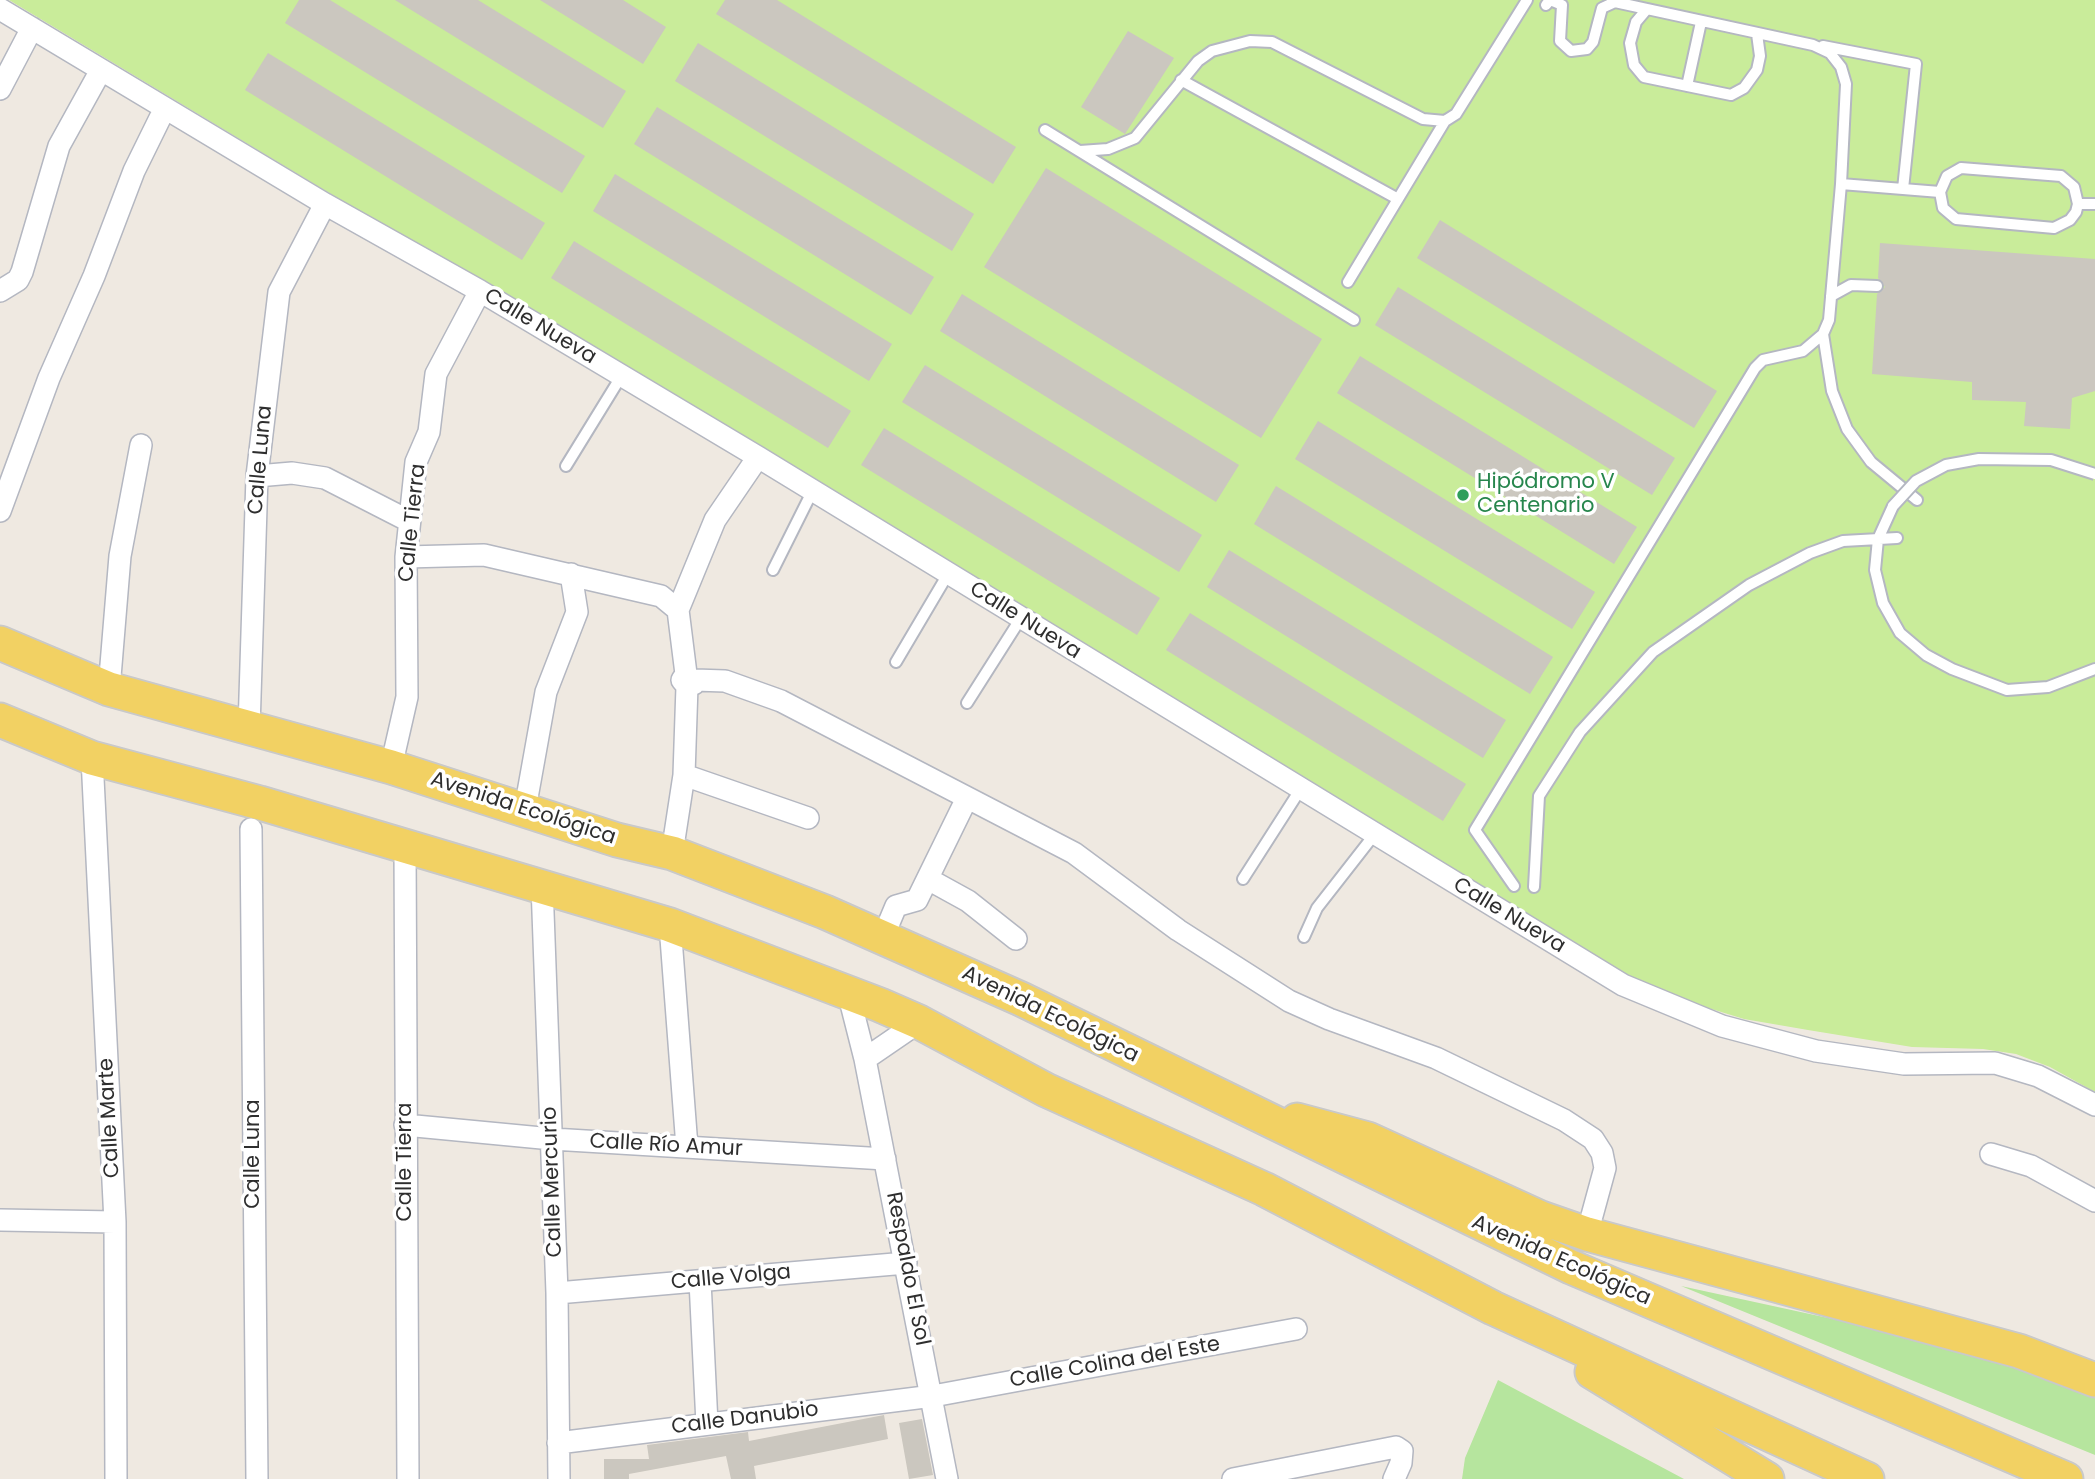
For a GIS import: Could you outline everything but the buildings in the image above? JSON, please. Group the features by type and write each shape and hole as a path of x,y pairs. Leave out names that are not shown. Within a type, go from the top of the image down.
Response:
{"main road":[{"name":"Avenida Ecológica","path":"0,643 109,689 391,767 617,840 672,853 883,937 1021,999 1250,1113 1571,1266 2066,1479"},
{"path":"0,720 92,758 542,885 670,925 848,992 919,1022 1046,1090 1264,1189 1493,1308 1867,1479"},
{"path":"1250,1113 1308,1122 1368,1139 1541,1218 1587,1234 2019,1351 2095,1380"},
{"path":"1493,1308 1589,1371 1767,1479"}],"street":[{"name":"Calle Nueva","path":"0,9 325,204 622,375 1623,985 1722,1027 1861,1060 1904,1064 1995,1063 2038,1076 2095,1105"},
{"path":"0,89 32,28"},
{"path":"4,290 22,272 59,146 101,70"},
{"path":"1,502 48,378 93,276 134,171 165,108"},
{"name":"Calle Luna","path":"249,728 257,476 279,292 325,204"},
{"name":"Calle Tierra","path":"391,767 407,697 406,556 416,462 429,432 436,374 480,291"},
{"path":"109,689 120,556 141,445"},
{"path":"672,853 684,775 689,680 678,610 715,520 758,457"},
{"path":"257,476 292,473 325,478 409,521"},
{"path":"406,556 484,555 661,596 678,610"},
{"path":"525,809 546,692 577,612 571,574"},
{"path":"689,680 725,681 781,701 1074,853 1178,930 1289,1000 1329,1019 1436,1058 1564,1120 1593,1139 1602,1153 1605,1168 1587,1234"},
{"name":"Calle Marte","path":"92,758 115,1222 116,1479"},
{"path":"684,775 808,818"},
{"path":"883,937 896,906 915,902 967,798"},
{"name":"Calle Luna","path":"251,829 257,1479"},
{"name":"Calle Tierra","path":"405,846 408,1479"},
{"path":"928,879 968,901 1016,939"},
{"name":"Calle Mercurio","path":"542,885 557,1293 559,1479"},
{"path":"670,925 687,1147"},
{"name":"Respaldo El Sol","path":"848,992 865,1059 933,1396 947,1479"},
{"path":"865,1059 919,1022"},
{"name":"Calle Río Amur","path":"405,1125 552,1139 885,1159"},
{"path":"1991,1154 2031,1166 2095,1202"},
{"path":"0,1220 115,1222"},
{"name":"Calle Volga","path":"557,1293 906,1263"},
{"path":"699,1281 707,1424"},
{"name":"Calle Colina del Este","path":"933,1396 1296,1329"},
{"name":"Calle Danubio","path":"558,1443 933,1396"},
{"path":"1233,1479 1396,1447 1402,1451 1397,1471"}],"lane":[{"path":"1348,282 1445,121 1456,114 1527,0"},
{"path":"1548,2 1562,5 1560,41 1571,51 1587,49 1593,42 1597,16 1608,4 1647,9 1757,34 1916,64 1903,189"},
{"path":"1647,9 1636,22 1630,36 1634,65 1644,77 1731,95 1744,88 1759,63 1757,34"},
{"path":"1687,86 1701,22"},
{"path":"1080,151 1108,149 1135,138 1198,61 1212,51 1250,41 1272,42 1423,119 1445,121"},
{"path":"1514,886 1475,830 1755,368 1763,360 1803,351 1822,334 1829,320 1846,84 1841,67 1830,53 1813,45"},
{"path":"1181,80 1398,199"},
{"path":"1045,130 1354,320"},
{"path":"1961,167 2053,174 2069,181 2074,187 2078,204 2070,220 2054,228 1964,222 1943,208 1940,191 1947,176 1961,167"},
{"path":"1840,184 1940,191"},
{"path":"2078,204 2095,204"},
{"path":"1831,296 1851,285 1877,286"},
{"path":"1822,334 1832,391 1847,429 1871,461 1917,500"},
{"path":"566,466 622,375"},
{"path":"2095,474 2051,460 1979,459 1946,465 1916,481 1893,506 1878,539 1875,570 1883,604 1900,633 1926,655 1952,670 2007,690 2048,687 2095,669"},
{"path":"773,570 813,491"},
{"path":"1534,887 1539,796 1572,743 1624,681 1653,652 1686,626 1749,584 1810,554 1843,541 1897,538"},
{"path":"896,662 948,574"},
{"path":"967,703 1021,618"},
{"path":"1243,880 1300,790"},
{"path":"1304,937 1317,908 1374,835"}],"green space":[{"name":"Hipódromo V Centenario","path":"9,0 2095,0 2095,1092 2050,1067 2016,1054 1983,1049 1912,1047 1744,1019 1653,991"},
{"path":"1681,1286 1957,1346 2095,1393 2095,1455"},
{"path":"1498,1380 1684,1479 1462,1479 1465,1458"}],"place":[{"name":"Hipódromo V Centenario","path":"1463,495"}]}
